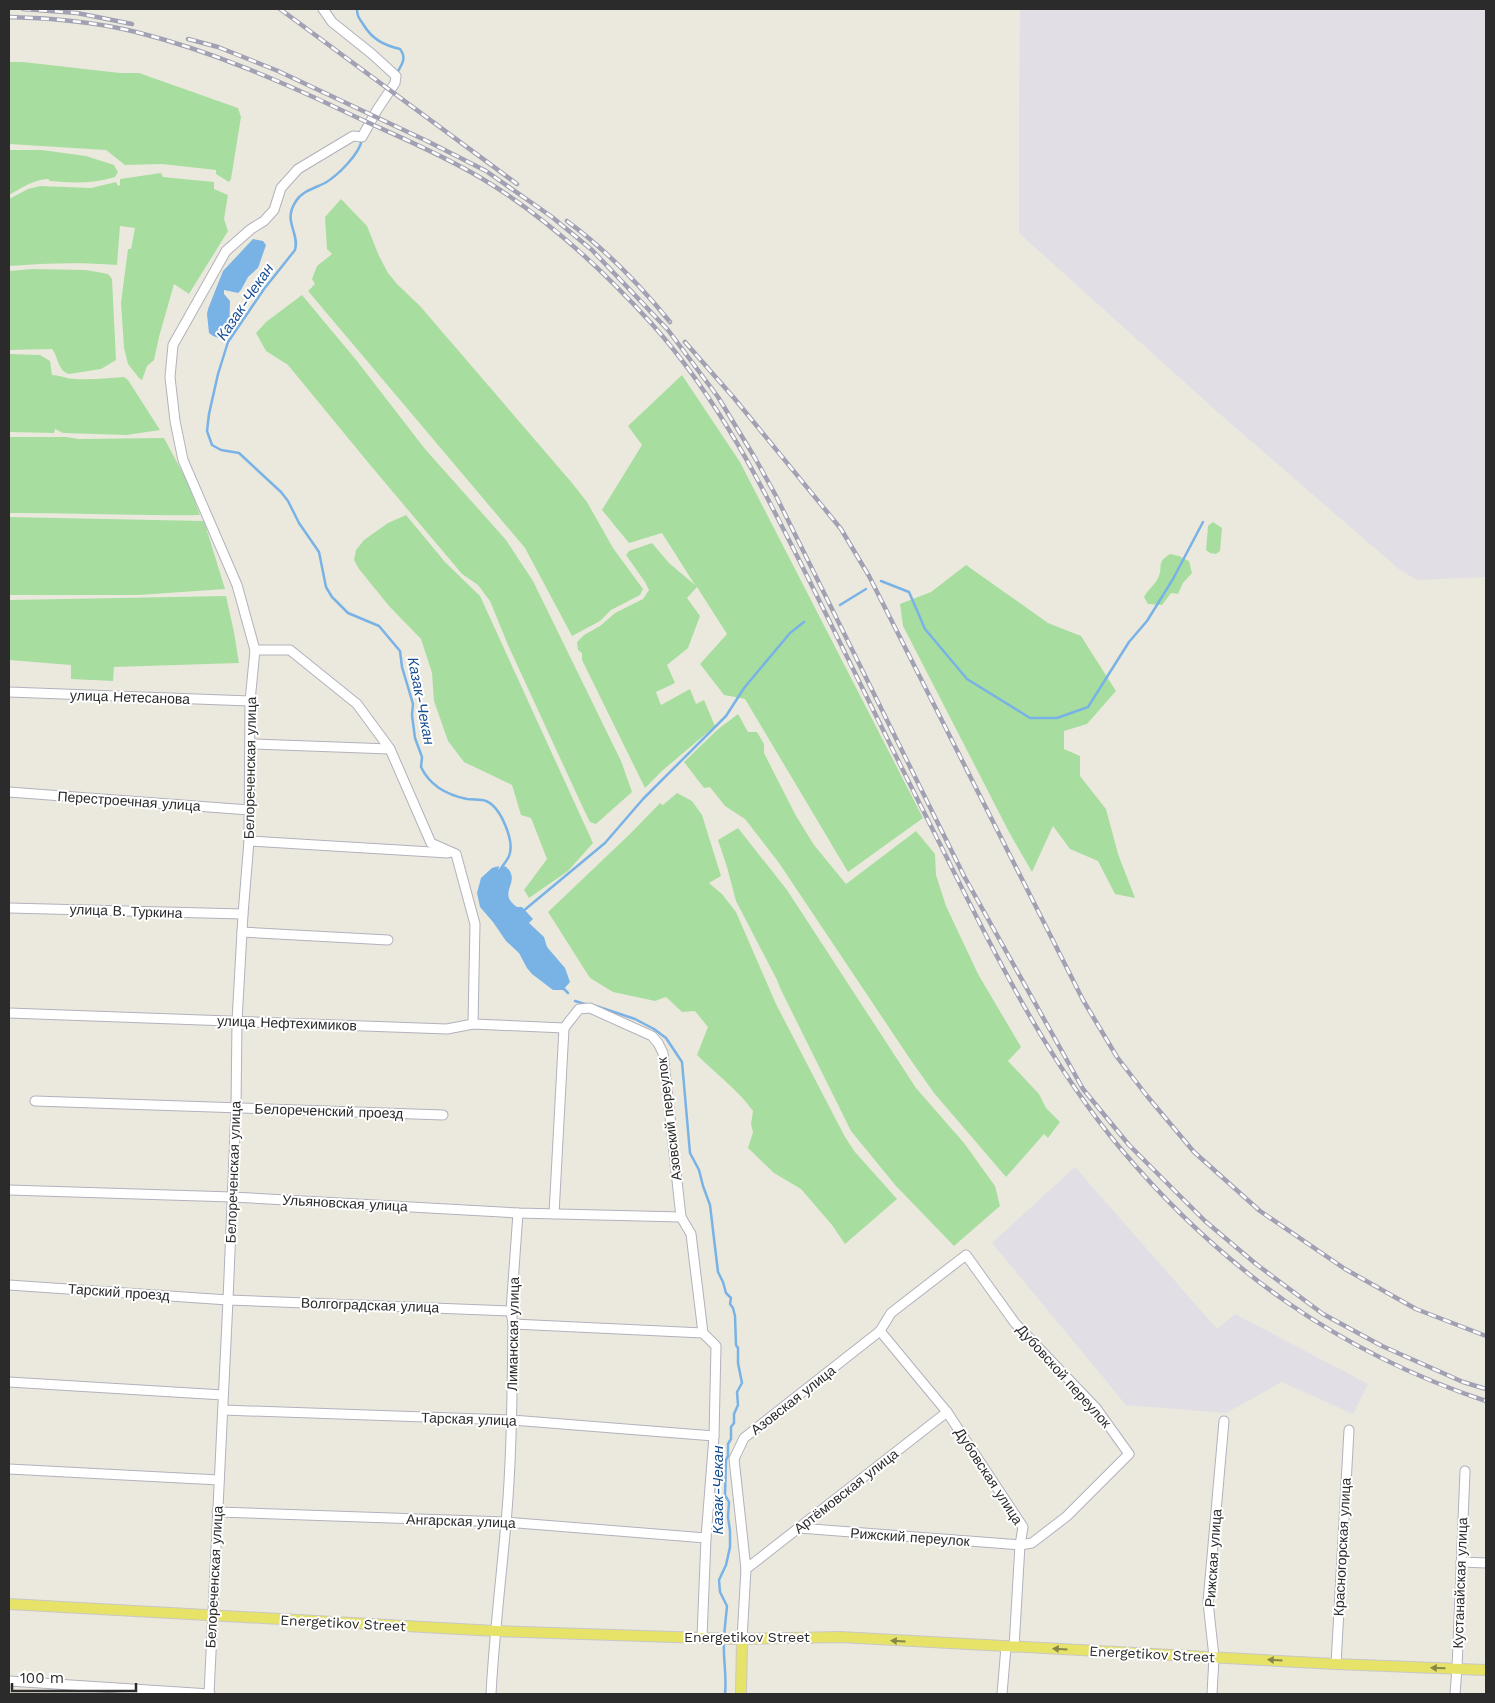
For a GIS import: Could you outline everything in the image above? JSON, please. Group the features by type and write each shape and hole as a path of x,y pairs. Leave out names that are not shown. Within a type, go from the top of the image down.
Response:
{"main road":[{"name":"Energetikov Street","path":"9,1604 495,1631 738,1639 840,1637 1336,1664 1486,1670"},
{"name":"Азовская улица","path":"738,1639 741,1694"}],"street":[{"path":"323,9 332,22 396,76 395,83 362,137 353,136 298,169 281,188 274,210 264,221 226,251 173,345 170,377 175,421 183,460 236,585 255,650 290,650 357,704 390,748 431,843 456,854"},
{"name":"Белореченская улица","path":"209,1694 236,1108 237,1021 249,841 250,702 255,650"},
{"name":"улица Нетесанова","path":"9,692 250,702"},
{"path":"251,744 390,748"},
{"name":"Перестроечная улица","path":"9,792 249,810"},
{"path":"249,841 456,854"},
{"path":"456,854 475,924 473,1024"},
{"name":"улица В. Туркина","path":"9,908 243,914"},
{"path":"242,932 388,940"},
{"name":"Азовский переулок","path":"564,1028 579,1009 590,1008 652,1036 658,1042 663,1053 681,1217"},
{"name":"улица Нефтехимиков","path":"9,1013 447,1029 473,1024 564,1028"},
{"path":"554,1214 564,1028"},
{"name":"Белореченский проезд","path":"35,1101 443,1115"},
{"name":"Ульяновская улица","path":"9,1190 232,1198 518,1213 681,1217"},
{"name":"Лиманская улица","path":"491,1694 506,1522 512,1420 513,1324 511,1310 518,1213"},
{"path":"681,1217 692,1234 703,1333 716,1346 714,1436 706,1538 707,1637"},
{"name":"Азовская улица","path":"738,1639 746,1569 734,1459 744,1438 880,1331 891,1312 966,1255"},
{"name":"Дубовской переулок","path":"966,1255 1015,1323 1096,1408 1129,1454 1067,1516 1032,1543 1020,1545"},
{"name":"Тарский проезд","path":"9,1285 228,1300"},
{"name":"Волгоградская улица","path":"228,1300 511,1310"},
{"path":"513,1324 703,1333"},
{"name":"Дубовская улица","path":"880,1331 947,1412 1023,1527 1010,1647 1002,1694"},
{"path":"9,1382 223,1395"},
{"name":"Тарская улица","path":"223,1410 512,1420 714,1436"},
{"name":"Артёмовская улица","path":"746,1569 947,1412"},
{"name":"Рижская улица","path":"1212,1694 1214,1656 1208,1602 1224,1421"},
{"name":"Красногорская улица","path":"1336,1664 1349,1430"},
{"path":"9,1469 219,1480"},
{"name":"Кустанайская улица","path":"1455,1694 1465,1471"},
{"name":"Ангарская улица","path":"217,1512 506,1522 706,1538"},
{"name":"Рижский переулок","path":"799,1528 1020,1545"},
{"path":"1461,1562 1486,1563"},
{"path":"9,1681 209,1694"}],"shaded area":[{"path":"1020,9 1486,9 1486,577 1417,580 1400,570 1222,416 1019,233"},
{"path":"1075,1167 1217,1329 1235,1314 1368,1384 1353,1414 1282,1382 1226,1413 1126,1405 992,1243"}],"green space":[{"path":"9,62 120,73 139,73 238,108 241,117 231,179 229,182 216,174 216,170 162,164 125,165 106,150 9,144"},
{"path":"9,150 42,150 86,156 114,165 118,172 115,177 91,182 50,181 43,179 9,195"},
{"path":"161,173 163,177 214,182 214,189 228,195 224,219 228,231 189,294 174,284 154,360 147,366 142,380 128,364 124,348 121,303 128,249 131,249 135,228 120,226 117,265 63,263 9,266 9,199 28,189 40,186 91,188 116,182 118,186 120,185 120,179"},
{"path":"341,199 367,226 388,273 420,306 587,502 613,548 643,589 640,595 611,610 600,621 572,636 525,548 308,291 315,284 312,279 317,266 332,254 327,249 325,217"},
{"path":"32,269 86,270 108,274 112,279 116,360 101,369 69,374 62,370 52,349 9,350 9,271"},
{"path":"302,295 357,361 425,449 506,540 533,581 621,761 632,792 596,824 590,822 584,810 508,645 490,601 478,585 462,574 288,365 266,351 256,333 266,322"},
{"path":"10,354 40,355 50,361 52,375 72,379 124,377 128,380 160,430 127,435 63,433 55,429 54,433 9,432"},
{"path":"682,375 740,462 923,818 848,872 745,699 724,695 700,664 727,634 697,587 687,598 700,616 688,648 667,665 675,683 656,692 661,705 690,689 696,704 704,700 715,726 645,788 582,660 582,653 578,650 577,642 584,635 600,626 615,613 643,599 649,590 626,555 629,551 652,543 669,563 695,585 662,533 629,543 602,510 642,445 628,426"},
{"path":"9,437 66,437 79,439 164,438 187,481 200,515 9,513"},
{"path":"406,515 445,562 480,596 593,843 568,871 529,898 524,890 547,859 531,818 521,815 512,785 464,762 448,741 434,701 432,673 421,639 389,606 354,560 356,550 364,540 388,523"},
{"path":"9,517 204,521 225,589 139,595 9,595"},
{"path":"1213,522 1222,528 1220,551 1216,554 1206,550 1208,526"},
{"path":"1170,554 1189,561 1192,573 1183,583 1178,594 1171,593 1162,605 1148,604 1144,597 1160,574 1161,563"},
{"path":"966,565 1048,623 1081,636 1116,691 1087,724 1064,731 1064,749 1080,756 1080,776 1106,809 1118,854 1135,898 1115,894 1098,861 1070,849 1053,826 1032,872 1009,832 903,626 900,604 931,592"},
{"path":"226,596 239,663 114,667 113,681 71,679 71,665 9,660 9,600"},
{"path":"738,714 748,732 757,732 764,744 764,753 796,816 814,845 846,884 916,831 935,854 936,875 946,906 978,974 1021,1047 1008,1061 1039,1094 1046,1108 1060,1122 1048,1138 1044,1134 1006,1177 934,1093 779,863 745,819 725,806 710,787 704,788 684,762 717,730"},
{"path":"677,793 692,801 702,815 721,876 709,883 722,894 736,912 776,1004 845,1137 855,1152 897,1199 845,1244 832,1225 801,1189 774,1173 748,1148 753,1132 751,1124 753,1111 734,1089 697,1055 708,1027 695,1011 682,1012 666,997 655,1001 613,992 590,978 548,912 660,803 663,805"},
{"path":"738,828 787,890 916,1088 964,1143 995,1186 1000,1206 954,1246 896,1186 851,1131 736,901 718,840"}],"water":[{"path":"253,239 263,241 266,245 258,268 248,277 238,293 224,290 224,294 230,301 229,334 222,339 213,336 209,333 207,314 223,271"},
{"path":"499,866 498,871 505,866 511,875 512,879 508,894 510,900 517,907 522,907 533,919 529,923 544,937 547,947 565,968 570,982 563,990 553,990 532,974 519,953 506,941 480,907 477,893 481,878 492,868"}],"waterway":[{"name":"Казак-Чекан","path":"357,9 359,18 370,34 378,41 400,49 402,52 403,61 397,73"},
{"name":"Казак-Чекан","path":"362,139 353,158 336,175 325,183 305,192 292,208 291,221 296,244 295,250 264,289 228,342 218,374 207,431 212,445 221,450 239,453 281,492 288,501 299,523 319,552 326,587 332,597 348,613 379,626 400,651 402,667 413,704 412,715 415,738 422,757 421,767 429,779 440,789 467,799 486,801 497,810 510,842 508,858 499,873"},
{"path":"881,581 909,592 925,629 967,679 1030,718 1057,718 1088,707 1129,642 1147,621 1173,579 1203,522"},
{"path":"840,605 866,589"},
{"path":"522,912 605,843 643,799 726,716 744,688 790,633 804,622"},
{"name":"Казак-Чекан","path":"562,987 568,993"},
{"name":"Казак-Чекан","path":"575,1001 588,1005"},
{"name":"Казак-Чекан","path":"596,1006 635,1019 654,1029 666,1038 682,1062 690,1153 699,1170 710,1205 718,1272 726,1293 731,1298 730,1304 735,1316 736,1345 738,1348 738,1363 742,1383 737,1392 738,1405 734,1414 734,1423 731,1427 731,1439 728,1444 726,1460 725,1495 729,1502 730,1547 726,1565 719,1580 720,1592 727,1606 724,1636"},
{"name":"Казак-Чекан","path":"724,1642 725,1694"}],"railway":[{"path":"23,9 77,13 132,24"},
{"path":"280,9 517,184"},
{"path":"9,17 73,21 136,32 220,58 275,80 419,146 481,178 528,209 592,263 651,323 678,355 702,388 746,458 785,532 1004,970 1047,1045 1095,1116 1159,1192 1199,1232 1241,1268 1285,1301 1332,1331 1381,1358 1432,1381 1486,1401"},
{"path":"188,39 218,47 278,71 486,171 552,217 592,250 668,330 718,397 755,458 776,496 964,876 1083,1089 1129,1145 1205,1221 1256,1264 1323,1314 1382,1346 1463,1382 1486,1389"},
{"path":"567,221 622,268 670,322"},
{"path":"685,342 734,398 841,529 869,576 1083,1000 1117,1057 1147,1096 1194,1152 1260,1211 1345,1269 1416,1309 1486,1336"}]}
